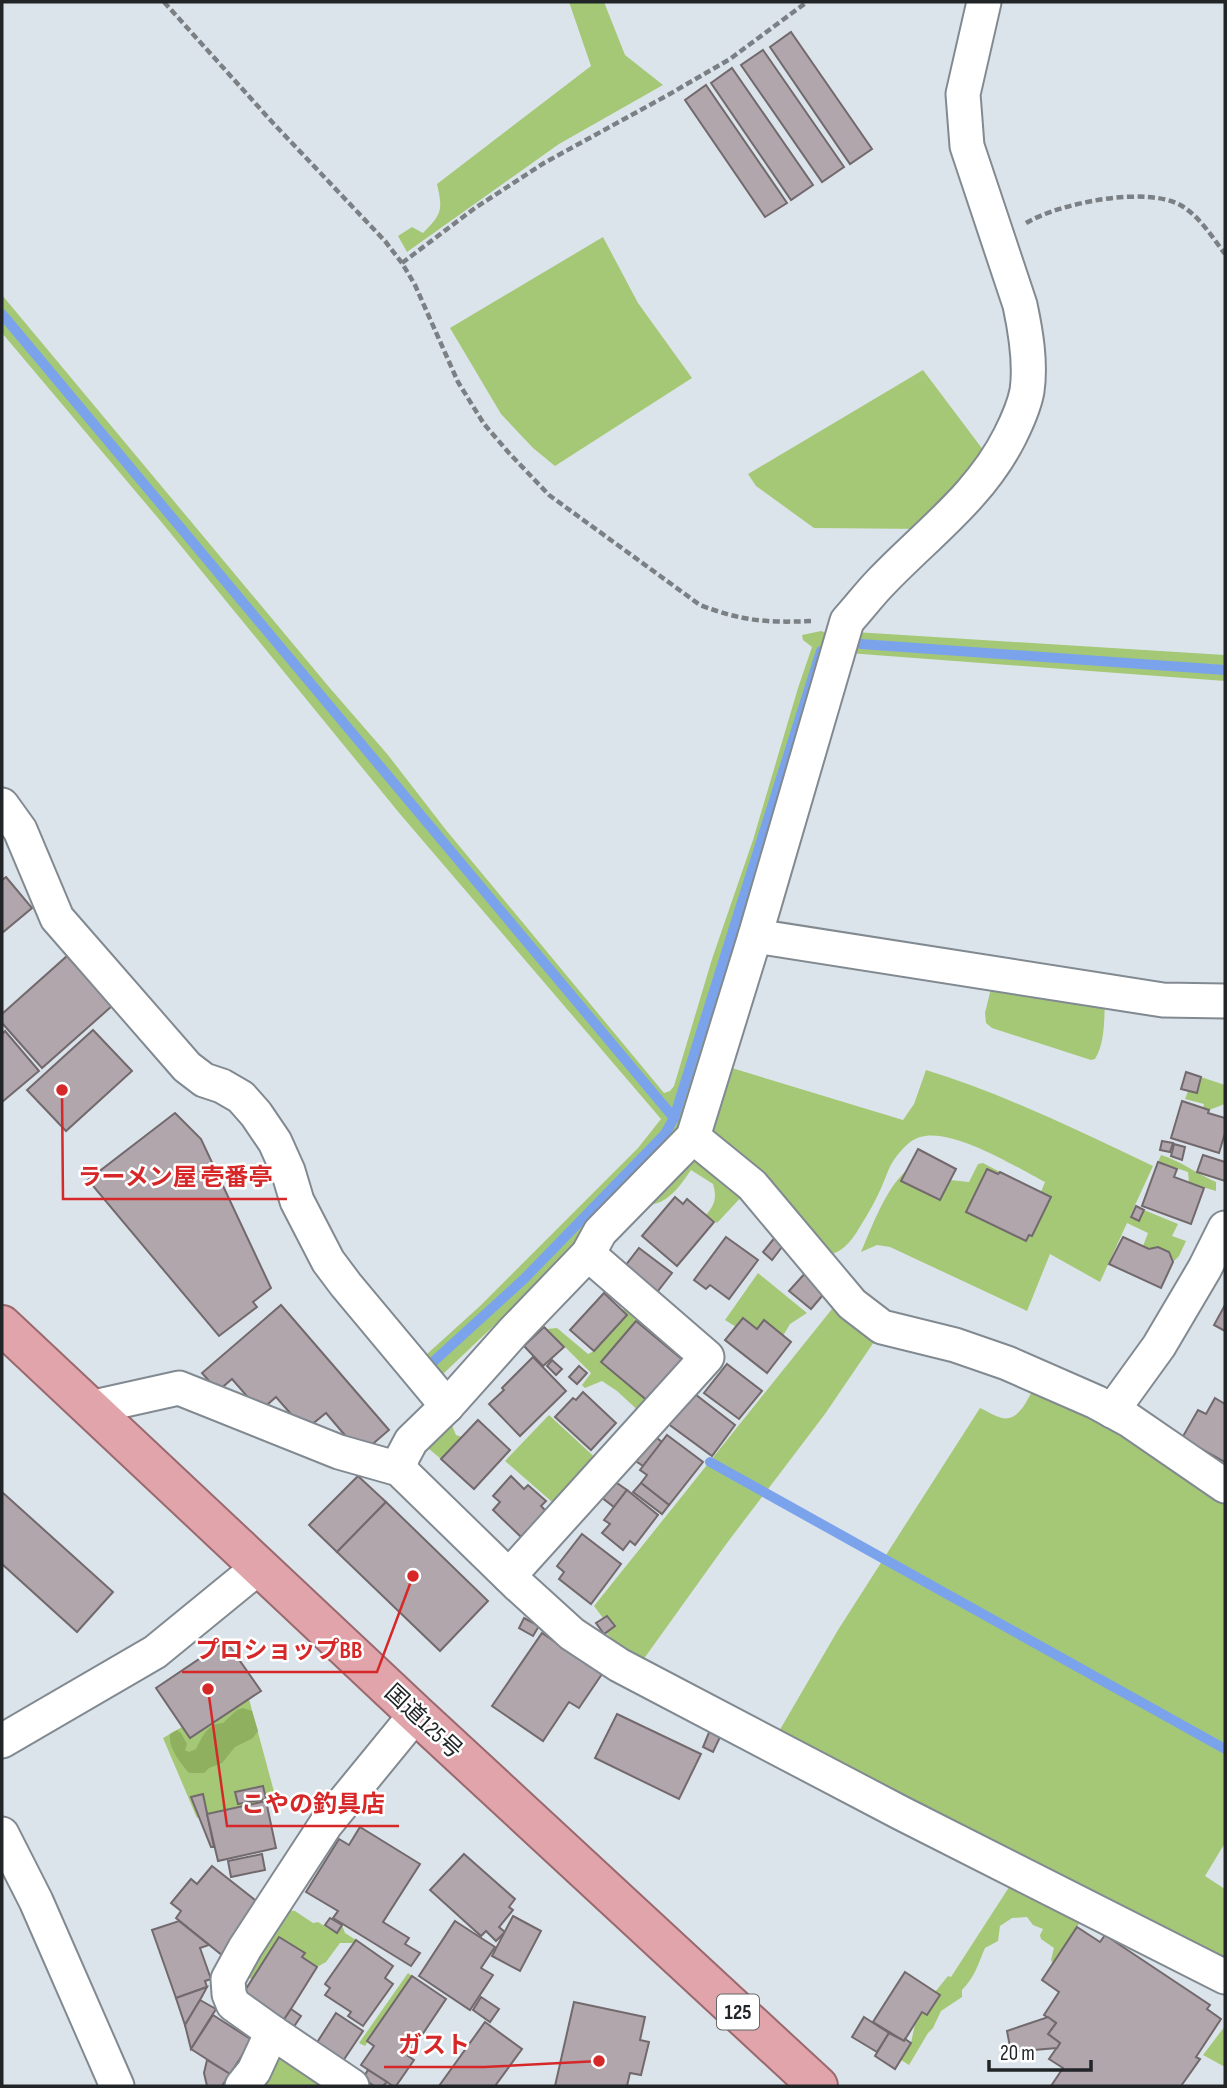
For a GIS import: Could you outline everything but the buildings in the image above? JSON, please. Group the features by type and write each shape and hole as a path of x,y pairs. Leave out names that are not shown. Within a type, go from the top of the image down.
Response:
{"highway":[{"name":"国道125号","path":"2,1325 416,1714 818,2086"}],"street":[{"path":"399,1469 411,1441 588,1254 600,1232 693,1137 847,621 882,581 970,496 988,473 1019,417 1027,391 1026,332 1020,305 967,146 963,94 984,2"},
{"path":"2,806 20,830 57,918 187,1067 204,1080 241,1097 256,1114 275,1142 298,1201 328,1261 447,1406"},
{"path":"755,936 1163,1000 1225,1001"},
{"path":"693,1137 752,1185 852,1304 882,1327 955,1345 1007,1363 1112,1410 1225,1486"},
{"path":"1112,1410 1159,1346 1225,1228"},
{"path":"509,1576 707,1356 588,1254"},
{"path":"89,1408 179,1388 339,1452 399,1469 572,1634 619,1665 901,1813 1225,1977"},
{"path":"2,1741 155,1652 259,1567"},
{"path":"352,2086 233,2004 228,1979 245,1948 326,1824 416,1714"},
{"path":"2,1834 36,1901 117,2086"},
{"path":"242,2086 254,2071 272,2032"}],"path":[{"path":"164,2 273,123 385,241 415,285 458,382 484,424 549,495 701,604 727,615 755,621 847,621"},
{"path":"402,263 475,208 544,163 668,96 730,58 807,2"},
{"path":"998,240 1033,218 1062,206 1145,197 1169,200 1184,207 1202,223 1225,254"}],"green space":[{"path":"569,2 604,2 625,55 663,85 559,144 407,252 398,236 412,227 423,233 434,221 440,206 437,184 591,66"},
{"path":"603,237 638,303 692,378 555,466 533,448 501,414 450,328"},
{"path":"2,295 388,755 446,830 664,1093 674,1086 812,647 803,640 802,635 821,631 832,635 689,1117 577,1240 567,1256 442,1375 427,1354 480,1306 638,1148 661,1119 400,814 163,524 2,333"},
{"path":"923,370 990,459 926,529 814,528 756,486 748,474"},
{"path":"855,632 1225,655 1225,681 848,653"},
{"path":"992,984 1105,1002 1102,1039 1095,1059 1091,1060 992,1028 986,1023 985,1013"},
{"path":"722,1065 903,1120 914,1104 926,1070 984,1090 1153,1166 1130,1216 1139,1220 1144,1210 1178,1224 1172,1236 1186,1241 1173,1262 1169,1252 1158,1247 1149,1249 1143,1246 1148,1233 1127,1223 1100,1282 1050,1254 1027,1311 890,1247 877,1245 861,1252 892,1187 907,1170 902,1181 939,1200 950,1180 969,1182 978,1164 983,1163 1000,1172 998,1174 1026,1241 1029,1235 1032,1236 1051,1197 1041,1192 1045,1182 984,1150 933,1135 916,1138 901,1151 891,1164 875,1201 855,1234 845,1247 831,1254 713,1142 708,1111"},
{"path":"1201,1077 1225,1085 1225,1104 1209,1110 1203,1108 1204,1104 1185,1099 1188,1091 1197,1093"},
{"path":"688,1154 745,1193 717,1223 706,1215 714,1201 713,1184 691,1170 667,1198 647,1205"},
{"path":"1161,1155 1216,1182 1216,1191 1189,1183 1188,1172 1158,1162"},
{"path":"758,1273 807,1313 790,1324 783,1336 764,1320 757,1329 744,1318 736,1327 725,1320"},
{"path":"836,1304 878,1336 825,1414 643,1660 623,1650 606,1633 614,1626 607,1616 603,1618 594,1606"},
{"path":"621,1309 628,1310 636,1321 602,1362 649,1402 643,1415 602,1381 585,1388 582,1385 591,1373 547,1329 557,1328 588,1354 594,1351 627,1315"},
{"path":"1036,1383 1225,1496 1225,1843 1205,1876 1225,1889 1225,1966 778,1733 838,1630 980,1408 1002,1418 1014,1416 1023,1407"},
{"path":"549,1415 601,1463 559,1508 505,1461"},
{"path":"451,1423 456,1435 462,1437 441,1459 422,1443"},
{"path":"249,1699 276,1799 197,1818 163,1738 182,1727 191,1738"},
{"path":"243,1708 252,1711 258,1731 253,1738 235,1747 222,1763 204,1773 189,1773 173,1750 170,1734 177,1730 181,1733 187,1744 185,1750 189,1752 196,1749 209,1728 223,1723"},
{"path":"1013,1881 1080,1922 1053,1964 1051,1960 1054,1948 1041,1939 1043,1929 1033,1925 1027,1917 1012,1918 1000,1926 998,1941 985,1948 973,1975 962,1990 962,1997 941,2011 909,2065 901,2060 911,2043 915,2024 922,2012 939,1995 935,1992 948,1976 951,1977"},
{"path":"287,1910 295,1911 336,1933 342,1925 345,1933 356,1940 354,1943 340,1943 326,1962 317,1967 302,1957 304,1953 279,1937 252,1979 243,1976"},
{"path":"408,1973 412,1976 365,2046 359,2043"},
{"path":"1225,2026 1225,2067 1203,2055"},
{"path":"289,2055 321,2076 322,2086 253,2086 272,2059"}],"waterway":[{"path":"2,314 674,1118 821,651"},
{"path":"861,644 1225,670"},
{"path":"433,1362 524,1279 665,1134 674,1118"},
{"path":"710,1462 1225,1749"}],"place":[{"name":"ラーメン屋 壱番亭","path":"62,1090"},
{"name":"プロショップBB","path":"413,1576"},
{"name":"こやの釣具店","path":"208,1689"},
{"name":"ガスト","path":"599,2061"}]}
